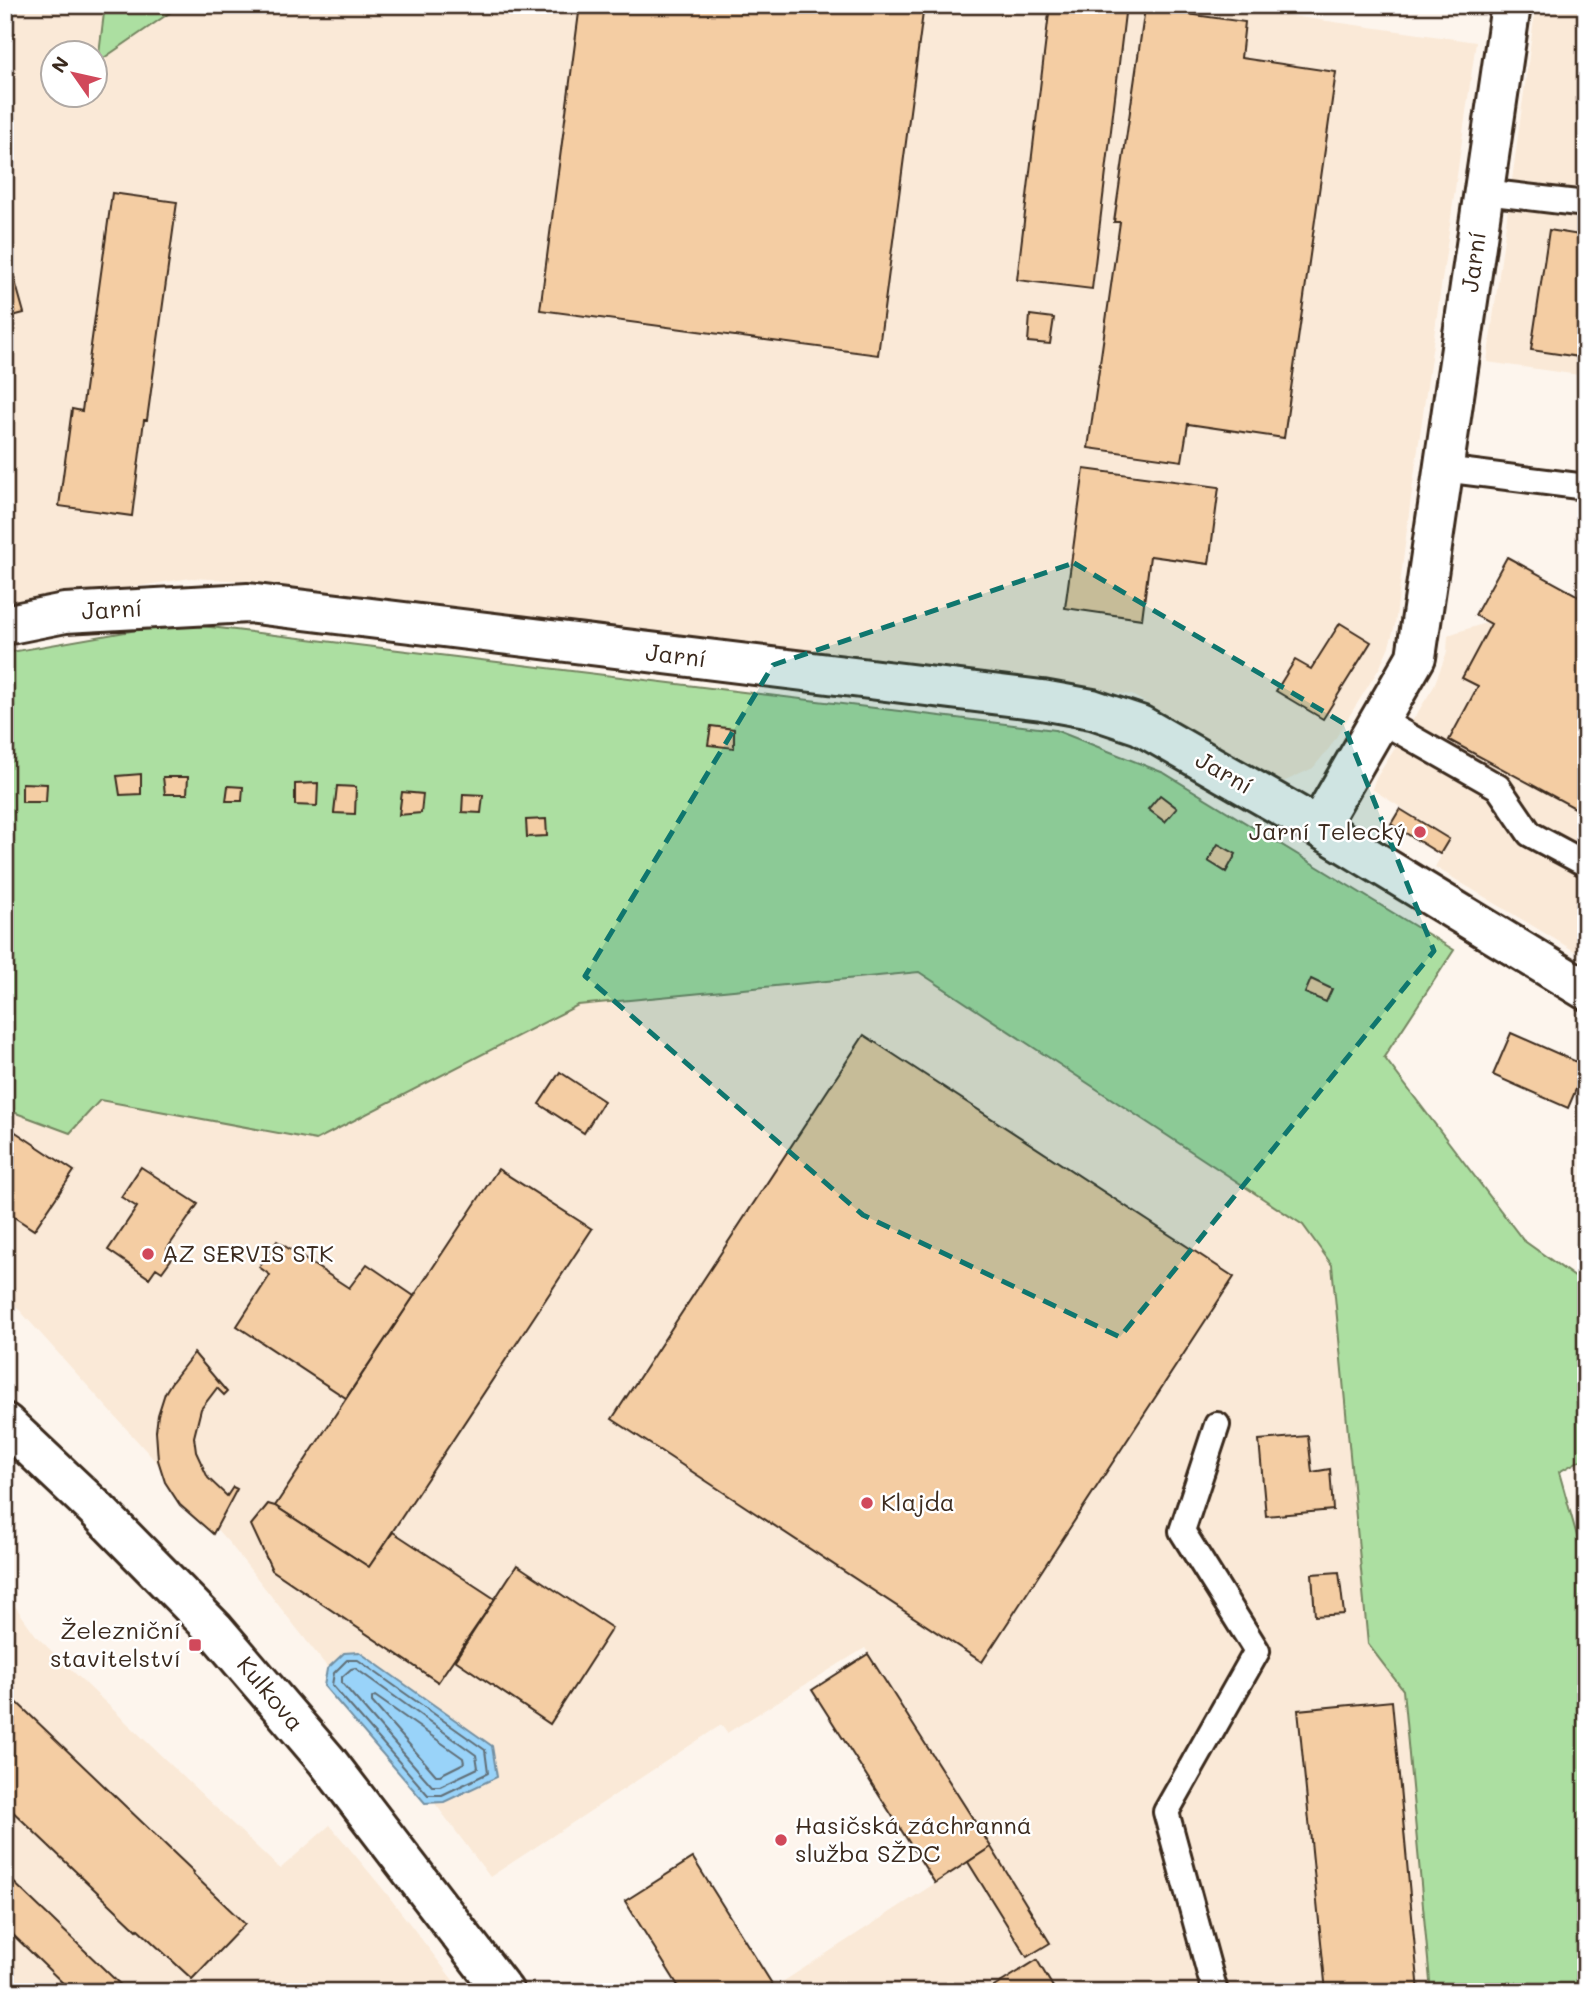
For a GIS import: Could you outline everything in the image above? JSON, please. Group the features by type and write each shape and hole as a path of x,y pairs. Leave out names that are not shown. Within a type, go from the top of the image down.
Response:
{"street":[{"name":"Jarní","path":"1318,827 1416,657 1511,5"},
{"name":"Jarní","path":"5,625 65,613 248,603 1042,700 1092,709 1140,725 1318,827 1586,990"},
{"name":"Kulkova","path":"5,1423 94,1507 215,1630 327,1761 504,1992"}],"lane":[{"path":"1484,192 1586,204"},
{"path":"1444,469 1586,487"},
{"path":"1380,720 1498,787 1530,834 1586,864"},
{"path":"1215,1992 1166,1812 1257,1651 1182,1531 1217,1425"}],"highlighted area":[{"path":"1074,563 1343,723 1434,951 1120,1337 863,1215 585,976 773,665"}],"shaded area":[{"path":"5,5 105,5 101,38 38,38 38,108 108,108 108,54 181,5 1214,5 1476,42 1395,625 1380,667 1330,747 1313,768 1281,783 1132,695 246,581 191,578 5,607"},
{"path":"1536,5 1586,5 1586,376 1487,362"},
{"path":"1586,591 1586,958 1435,867 1450,839 1372,789 1433,688 1447,652 1448,635"},
{"path":"919,972 1303,1225 1332,1265 1368,1644 1403,1690 1431,1992 767,1992 991,1847 865,1648 727,1733 721,1725 490,1877 230,1544 5,1294 5,1109 70,1133 100,1100 316,1140 578,1005"},
{"path":"5,1592 37,1637 280,1869 330,1825 462,1992 5,1992"}],"green space":[{"path":"105,5 181,5 108,55 108,38 101,38"},
{"path":"177,623 1055,730 1164,773 1454,950 1384,1057 1523,1240 1586,1285 1586,1457 1559,1472 1586,1568 1586,1992 1431,1992 1403,1690 1368,1644 1332,1265 1303,1225 919,972 578,1005 316,1140 100,1100 70,1133 5,1109 5,653"}],"water":[{"path":"359,1652 492,1746 497,1777 444,1802 425,1803 324,1686 327,1669 344,1653"}],"building":[{"path":"580,5 924,5 878,355 540,310"},
{"path":"1050,5 1126,5 1092,289 1017,280"},
{"path":"1145,8 1245,22 1241,58 1336,72 1284,438 1188,424 1182,461 1088,448 1120,222 1114,222"},
{"path":"1586,43 1586,105 1577,104"},
{"path":"112,193 177,202 132,516 59,506 72,409 82,411"},
{"path":"1549,230 1586,236 1586,358 1531,350"},
{"path":"5,245 24,313 5,318"},
{"path":"1030,315 1054,318 1050,344 1028,342"},
{"path":"1084,469 1219,487 1209,564 1150,556 1142,619 1065,608"},
{"path":"1507,557 1586,600 1586,814 1449,740 1478,686 1462,678 1491,624 1475,615"},
{"path":"1340,623 1371,642 1323,719 1276,691 1295,660 1311,669"},
{"path":"711,726 734,729 734,748 708,745"},
{"path":"141,774 141,794 120,795 117,776"},
{"path":"163,777 188,777 187,794 165,794"},
{"path":"22,783 47,784 46,802 22,802"},
{"path":"318,783 317,806 295,805 295,784"},
{"path":"228,786 243,787 242,801 226,801"},
{"path":"337,786 356,787 355,814 334,813"},
{"path":"402,792 423,794 421,813 399,815"},
{"path":"463,794 483,795 481,813 462,812"},
{"path":"1160,795 1177,808 1165,822 1148,809"},
{"name":"Jarní Telecký","path":"1400,809 1449,839 1440,854 1391,824"},
{"path":"546,819 547,836 527,837 526,820"},
{"path":"1218,844 1236,854 1226,872 1208,861"},
{"path":"1311,979 1332,989 1326,1002 1305,993"},
{"path":"1511,1033 1586,1066 1568,1108 1493,1075"},
{"path":"864,1035 1234,1277 982,1662 612,1419"},
{"path":"560,1072 604,1101 584,1133 539,1104"},
{"path":"5,1125 74,1171 34,1230 5,1211"},
{"path":"141,1167 198,1204 167,1249 175,1254 162,1272 156,1268 149,1278 108,1250 137,1207 121,1197"},
{"path":"498,1169 592,1229 369,1567 275,1506"},
{"path":"277,1241 349,1288 367,1264 414,1296 346,1398 237,1326 270,1275 259,1267"},
{"path":"194,1353 227,1392 224,1395 217,1388 201,1409 194,1437 196,1452 208,1478 227,1496 233,1487 237,1489 213,1534 180,1505 165,1482 158,1460 156,1431 165,1393"},
{"path":"1308,1436 1312,1472 1330,1469 1333,1510 1266,1516 1259,1440"},
{"path":"268,1504 369,1567 393,1532 495,1599 438,1682 272,1570 251,1525"},
{"path":"517,1565 612,1628 550,1724 455,1660"},
{"path":"1339,1572 1344,1614 1315,1616 1312,1574"},
{"path":"868,1654 991,1847 935,1883 812,1690"},
{"path":"5,1691 245,1924 192,1979 5,1804"},
{"path":"1392,1701 1419,1992 1326,1992 1298,1710"},
{"path":"991,1847 1050,1943 1027,1957 968,1862"},
{"path":"693,1858 774,1987 767,1992 682,1992 625,1901"},
{"path":"5,1874 128,1992 72,1992 5,1927"},
{"path":"1037,1960 1056,1992 994,1992 992,1988"}],"place":[{"name":"Jarní Telecký","path":"1420,832"},
{"name":"AZ SERVIS STK","path":"148,1254"},
{"name":"Klajda","path":"867,1503"},
{"name":"Železniční stavitelství","path":"195,1645"},
{"name":"Hasičská záchranná služba SŽDC","path":"781,1840"}]}
